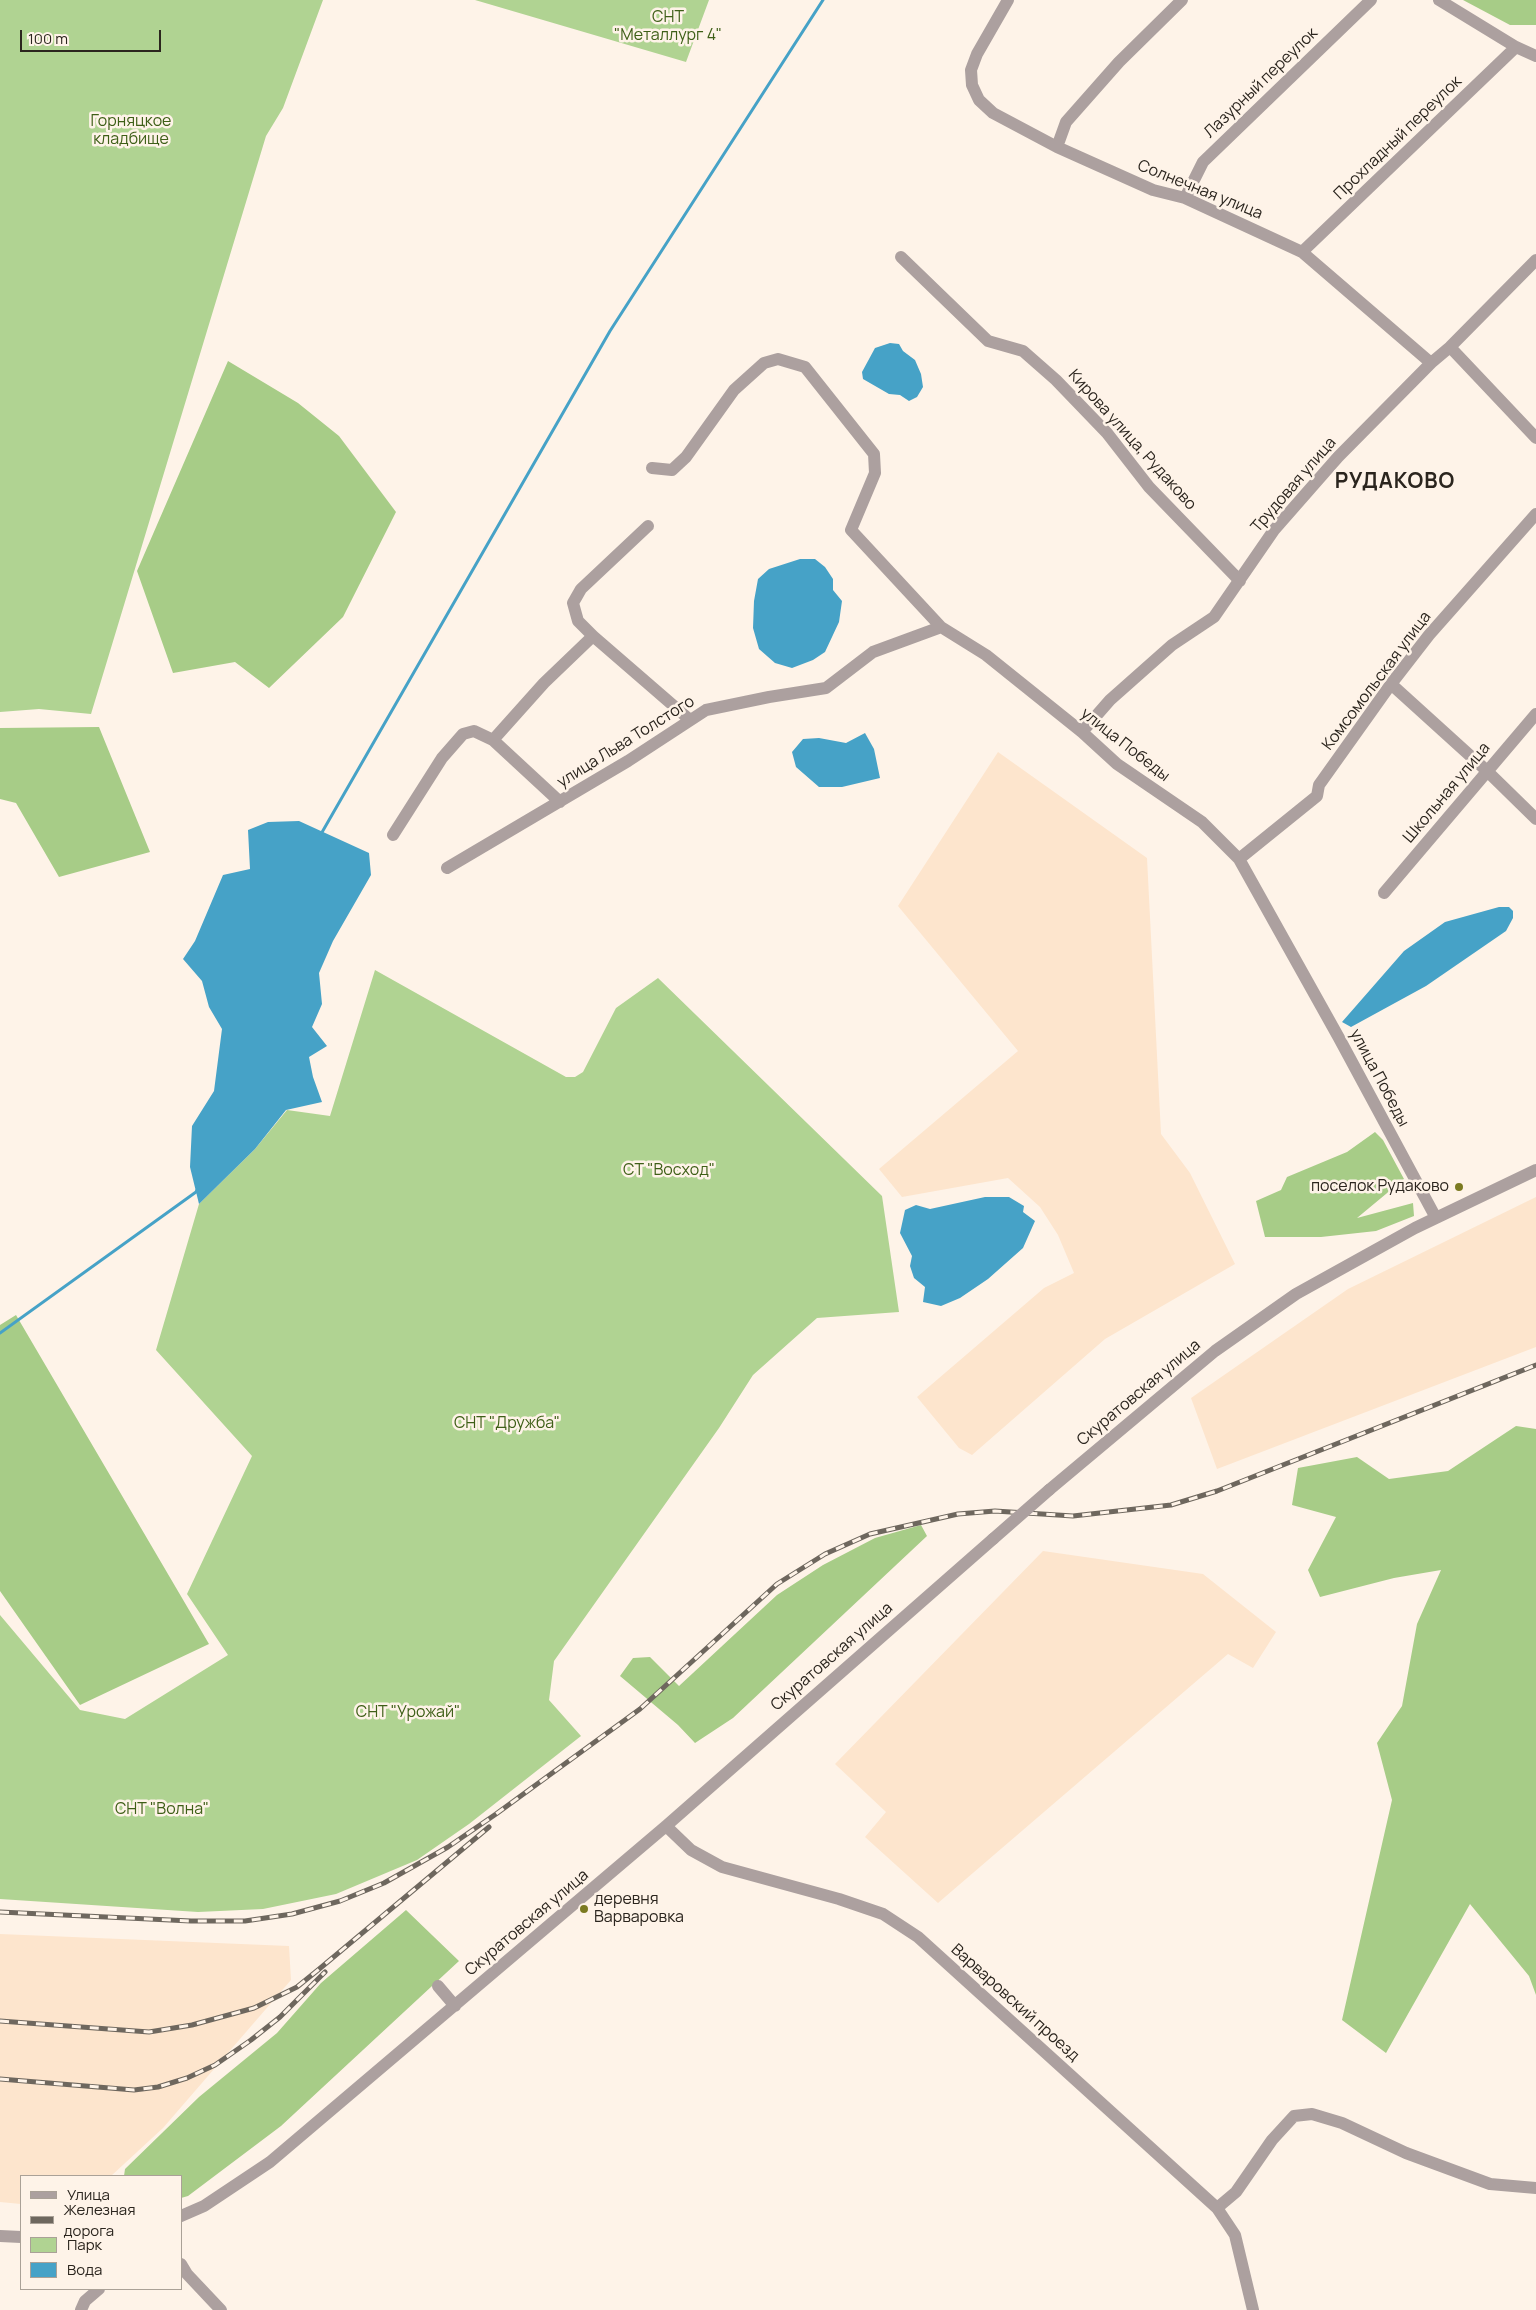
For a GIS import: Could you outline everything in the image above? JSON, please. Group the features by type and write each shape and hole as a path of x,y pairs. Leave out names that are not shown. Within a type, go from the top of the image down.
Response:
{"street":[{"name":"Солнечная улица","path":"1008,0 977,54 971,70 972,85 979,100 993,113 1057,147 1153,190 1185,198 1302,252 1431,363"},
{"path":"1057,147 1066,122 1119,62 1182,0"},
{"name":"Лазурный переулок","path":"1185,198 1203,162 1371,0"},
{"path":"1439,0 1516,47 1536,56"},
{"name":"Прохладный переулок","path":"1302,252 1516,47"},
{"name":"Кирова улица, Рудаково","path":"900,257 988,341 1023,351 1056,380 1106,433 1149,487 1240,581"},
{"name":"Трудовая улица","path":"1082,732 1110,700 1172,645 1214,617 1274,530 1338,456 1536,260"},
{"path":"1450,347 1536,438"},
{"name":"улица Победы","path":"652,468 672,470 686,457 734,390 764,362 778,360 805,367 874,454 875,473 851,530 941,627 986,655 1082,732 1117,764 1202,822 1239,859 1339,1038 1436,1218"},
{"name":"Комсомольская улица","path":"1239,859 1317,796 1320,785 1391,684 1429,635 1536,514"},
{"path":"648,526 582,588 573,603 578,621 690,720"},
{"name":"улица Льва Толстого","path":"447,868 628,761 706,710 826,688 873,652 941,627"},
{"path":"493,740 544,683 593,636"},
{"path":"1391,684 1487,771 1536,819"},
{"name":"Школьная улица","path":"1384,893 1536,714"},
{"path":"393,835 442,758 462,734 474,730 493,740 560,802"},
{"name":"Скуратовская улица","path":"182,2216 204,2206 270,2162 666,1826 1049,1490 1171,1386 1252,1324 1296,1294 1436,1218 1536,1170"},
{"name":"Варваровский проезд","path":"666,1826 691,1850 722,1867 839,1899 883,1914 918,1937 1217,2208 1234,2235 1253,2310"},
{"path":"438,1986 454,2006"},
{"path":"1217,2208 1236,2192 1272,2140 1294,2116 1312,2114 1342,2123 1406,2153 1490,2184 1536,2188"},
{"path":"0,2236 20,2237"},
{"path":"182,2266 187,2274 221,2310"},
{"path":"81,2310 85,2301 98,2290"}],"shaded area":[{"path":"998,752 1147,858 1161,1134 1190,1173 1235,1264 1105,1339 972,1455 959,1448 917,1397 1044,1288 1074,1273 1058,1235 1040,1207 1008,1178 902,1197 879,1169 1018,1051 898,906"},
{"path":"1536,1197 1536,1347 1217,1469 1191,1398 1348,1289"},
{"path":"1043,1551 1203,1574 1276,1632 1253,1668 1228,1654 938,1903 865,1837 886,1812 835,1764"},
{"path":"0,1934 289,1946 291,1980 163,2128 112,2175 20,2175 20,2204 0,2202"}],"green space":[{"name":"Горняцкое кладбище","path":"0,0 323,0 283,108 266,136 91,714 39,709 0,712"},
{"name":"СНТ \"Металлург 4\"","path":"475,0 709,0 686,62"},
{"path":"1463,0 1536,0 1536,25 1510,25"},
{"path":"228,361 298,403 339,436 396,512 343,617 269,688 235,662 173,673 137,571"},
{"path":"99,727 150,852 59,877 16,803 0,799 0,728"},
{"path":"375,970 566,1077 575,1077 583,1072 616,1008 658,978 882,1196 899,1312 817,1318 753,1375 719,1428 554,1661 549,1700 581,1736 469,1824 417,1860 336,1894 263,1909 198,1912 0,1899 0,1615 80,1710 125,1719 228,1655 187,1594 252,1456 156,1350 199,1204 255,1149 287,1110 330,1116"},
{"path":"1375,1132 1383,1140 1404,1179 1357,1218 1413,1203 1414,1216 1376,1231 1321,1237 1265,1237 1256,1201 1281,1190 1287,1177 1347,1152"},
{"path":"16,1315 209,1644 80,1705 0,1591 0,1325"},
{"path":"1516,1426 1536,1429 1536,1995 1529,1976 1470,1904 1386,2053 1342,2020 1392,1800 1377,1743 1402,1706 1417,1624 1441,1570 1394,1578 1320,1597 1308,1570 1336,1517 1292,1505 1298,1468 1357,1457 1389,1479 1448,1471"},
{"path":"921,1525 927,1536 733,1718 695,1743 678,1725 620,1676 633,1658 650,1657 679,1686 777,1595 823,1565 875,1538"},
{"path":"406,1910 459,1961 281,2126 188,2196 182,2198 182,2175 124,2175 125,2169 199,2097 277,2033 321,1983"}],"water":[{"path":"890,343 899,344 903,351 915,360 921,374 923,387 917,397 909,401 900,395 889,394 863,379 862,372 875,348"},
{"path":"800,559 815,559 825,567 833,579 833,590 842,601 839,622 825,652 813,660 792,668 775,663 759,649 753,628 754,601 758,579 769,569"},
{"path":"865,733 874,749 880,778 842,787 819,787 796,767 792,752 803,739 819,738 846,743"},
{"path":"299,821 369,853 371,875 333,941 319,973 322,1004 312,1027 327,1046 309,1057 313,1077 322,1102 286,1110 255,1149 199,1204 190,1167 192,1126 214,1091 222,1029 209,1007 202,981 183,959 195,941 223,875 250,869 248,830 268,822"},
{"path":"1499,907 1509,907 1513,911 1513,918 1506,931 1426,986 1351,1027 1342,1022 1404,951 1445,922"},
{"path":"985,1197 1009,1197 1024,1206 1023,1212 1035,1221 1023,1248 988,1279 960,1298 941,1306 923,1302 925,1287 914,1278 910,1266 912,1256 900,1233 905,1210 916,1205 930,1209"}],"waterway":[{"path":"321,834 610,331 823,0"},
{"path":"0,1333 197,1190"}],"railway":[{"path":"0,1912 191,1921 245,1921 292,1914 340,1901 384,1883 448,1847 496,1814 640,1709 777,1584 825,1554 870,1534 958,1514 995,1511 1073,1516 1171,1505 1217,1491 1536,1365"},
{"path":"0,2021 149,2032 192,2025 254,2008 297,1987 489,1827"},
{"path":"0,2079 134,2090 158,2087 187,2078 215,2065 251,2040 280,2017 325,1972"}],"place":[{"name":"поселок Рудаково","path":"1459,1187"},
{"name":"деревня Варваровка","path":"584,1909"}],"district":[{"name":"РУДАКОВО","path":"1395,482"}],"park label":[{"name":"СТ \"Восход\"","path":"669,1171"},
{"name":"СНТ \"Дружба\"","path":"507,1424"},
{"name":"СНТ \"Урожай\"","path":"408,1713"},
{"name":"СНТ \"Волна\"","path":"162,1810"}]}
